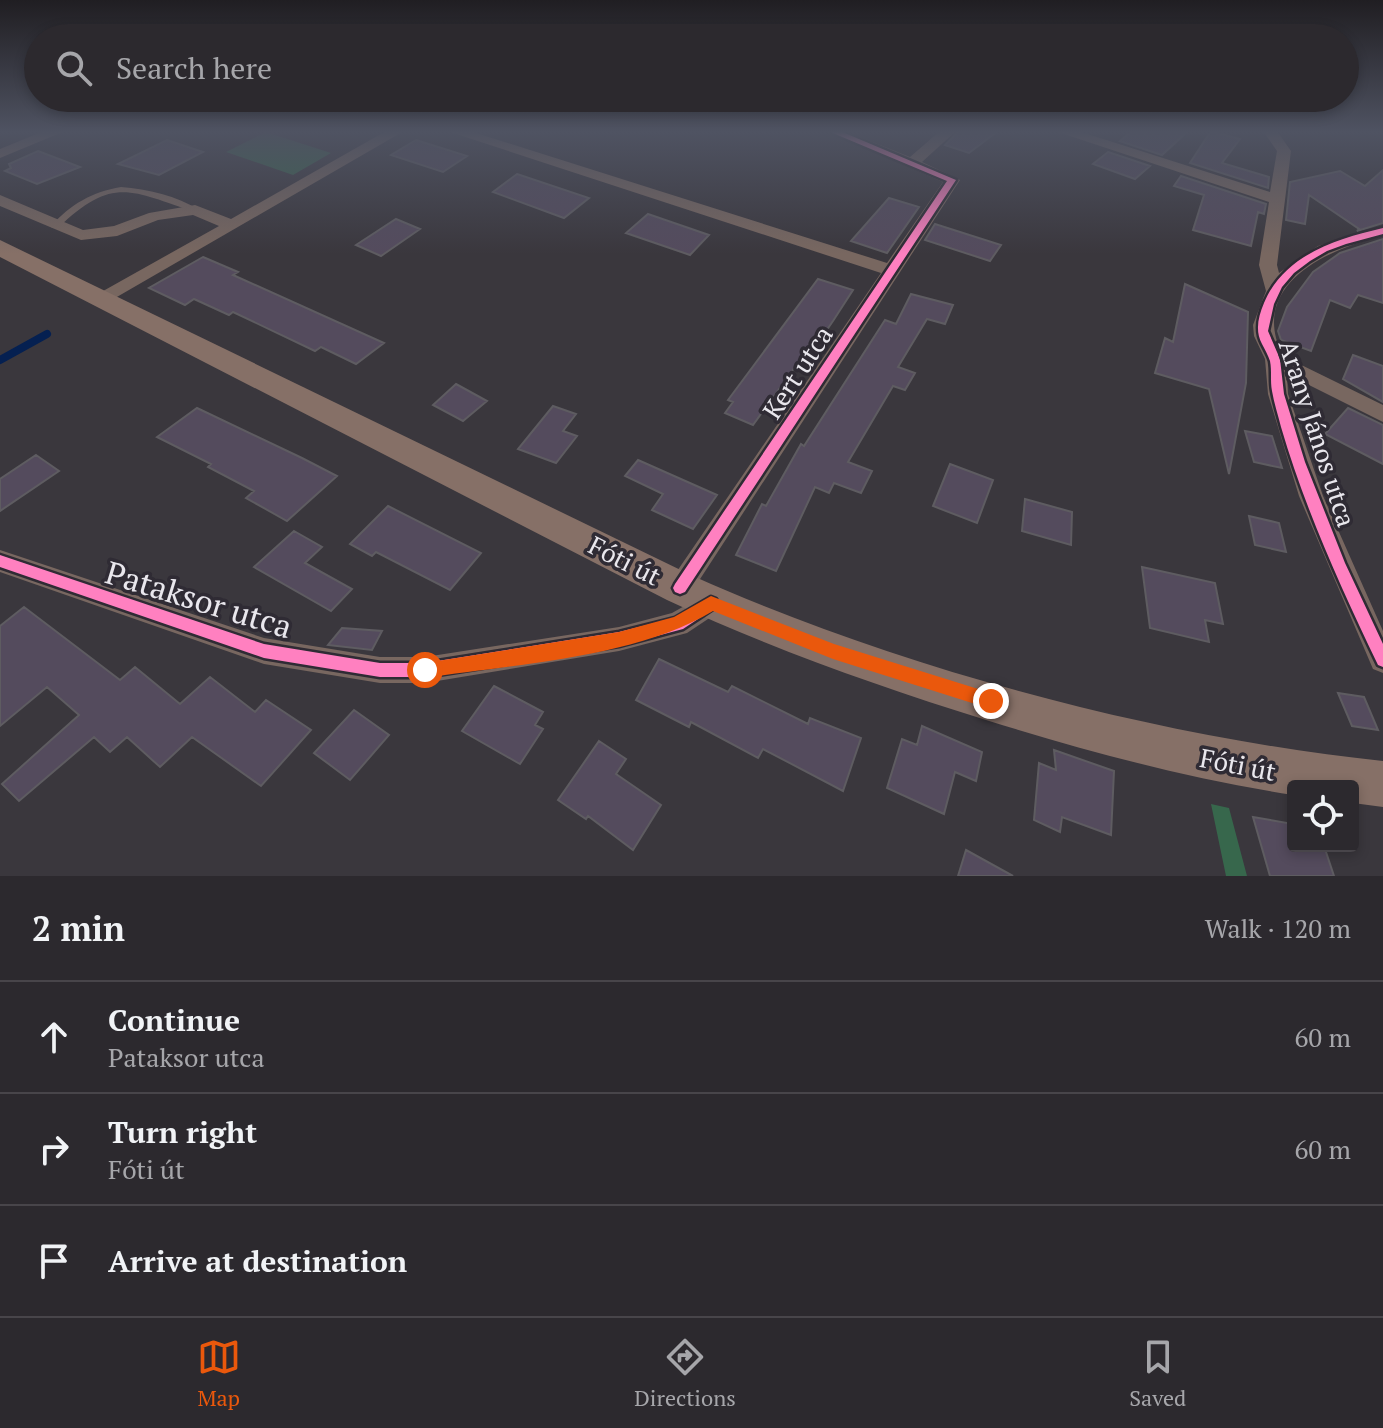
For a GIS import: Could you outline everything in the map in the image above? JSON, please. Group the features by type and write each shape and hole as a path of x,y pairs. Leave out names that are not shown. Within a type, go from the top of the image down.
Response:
{"main road":[{"name":"Fóti út","path":"0,247 696,596 833,651 1087,729 1242,767 1383,784"}],"street":[{"path":"103,299 326,172"},
{"path":"582,172 890,270"},
{"name":"Kert utca","path":"696,596 890,270 952,180 931,172"},
{"path":"1190,172 1275,199"},
{"path":"1280,172 1268,265 1275,290 1322,247 1383,231"},
{"path":"0,200 81,235 97,235 155,216 195,210 233,226"},
{"name":"Arany János utca","path":"1275,290 1263,326 1267,350 1275,360 1277,392 1340,571 1383,660"},
{"path":"1275,360 1383,414"},
{"name":"Pataksor utca","path":"0,561 264,651 380,670 425,670 619,639 678,624 696,596"}],"lane":[{"path":"55,226 86,200 125,189 147,190 195,210"}],"green space":[{"path":"1211,804 1229,808 1247,876 1226,876"}],"building":[{"path":"7,172 68,172 37,184"},
{"path":"1115,172 1143,172 1135,179"},
{"path":"1218,172 1252,172 1269,177 1268,188"},
{"path":"1341,172 1365,186 1383,172 1383,223 1357,231 1359,229 1309,195 1305,224 1286,220 1290,182"},
{"path":"517,174 589,198 564,218 493,192"},
{"path":"1181,176 1266,204 1264,214 1258,212 1251,246 1193,230 1204,195 1174,186"},
{"path":"889,198 919,207 887,253 851,241"},
{"path":"648,214 709,235 690,255 626,233"},
{"path":"396,219 420,229 381,256 356,245"},
{"path":"935,224 1001,245 990,261 925,240"},
{"path":"1383,239 1383,303 1358,295 1350,308 1330,300 1311,351 1281,340 1278,331 1287,307 1313,272 1340,253"},
{"path":"203,257 238,272 233,275 384,343 356,364 321,347 315,351 233,312 229,315 194,299 185,305 149,288"},
{"path":"818,279 853,290 815,347 811,345 753,425 725,413 733,402 728,400"},
{"path":"1185,284 1248,312 1246,383 1229,474 1209,389 1155,373 1165,338 1173,342"},
{"path":"911,294 953,305 945,324 927,319 898,367 915,373 905,390 893,386 848,462 872,471 861,493 834,483 829,493 815,487 776,571 736,555 762,504 766,506 801,444 804,446 885,320 896,324"},
{"path":"1353,355 1383,366 1383,402 1343,379"},
{"path":"456,384 487,401 463,421 433,405"},
{"path":"553,406 576,414 563,431 577,436 556,463 518,449"},
{"path":"197,408 337,476 287,521 246,498 254,491 208,467 211,464 157,437"},
{"path":"1348,408 1383,425 1383,464 1325,434"},
{"path":"1245,431 1272,436 1282,468 1254,462"},
{"path":"36,455 59,471 0,511 0,479"},
{"path":"638,460 717,495 693,529 652,510 663,494 625,476"},
{"path":"950,464 993,480 977,523 933,506"},
{"path":"1025,499 1072,512 1071,545 1022,531"},
{"path":"388,506 481,553 450,590 376,552 372,556 350,544"},
{"path":"1249,516 1279,523 1286,552 1255,545"},
{"path":"294,531 322,547 305,563 352,589 331,611 254,567"},
{"path":"1142,567 1215,583 1223,624 1205,620 1209,642 1150,628"},
{"path":"24,607 120,680 135,667 180,704 210,677 255,712 266,700 311,730 261,786 192,737 160,767 127,737 110,752 94,737 19,801 2,784 79,715 47,687 0,726 0,626"},
{"path":"342,628 382,631 372,650 328,645"},
{"path":"659,659 728,692 732,686 808,724 810,718 861,738 843,791 763,749 758,758 691,722 689,727 636,700"},
{"path":"494,686 543,712 535,725 543,729 520,764 462,731"},
{"path":"1338,693 1364,697 1378,730 1352,726"},
{"path":"354,710 389,735 350,780 314,753"},
{"path":"922,726 982,752 976,781 955,772 944,814 887,788 902,739 917,745"},
{"path":"599,741 626,759 616,774 661,805 633,850 588,816 586,819 558,800"},
{"path":"1054,750 1114,771 1111,835 1062,817 1060,832 1034,820 1039,763 1056,770"},
{"path":"1253,817 1287,823 1287,852 1326,852 1334,876 1270,876"},
{"path":"966,850 1013,876 958,876"}],"waterway":[{"path":"0,360 47,334"}],"cycle path":[{"path":"680,588 952,180 932,172"},
{"path":"1383,231 1343,242 1306,259 1278,286 1263,325 1266,341 1275,359 1278,394 1311,496 1383,660"},
{"path":"0,561 264,651 380,670 425,670 619,639 678,624 711,603"}],"route":[{"path":"425,670 619,639 678,624 711,603 833,651 991,701"}]}
